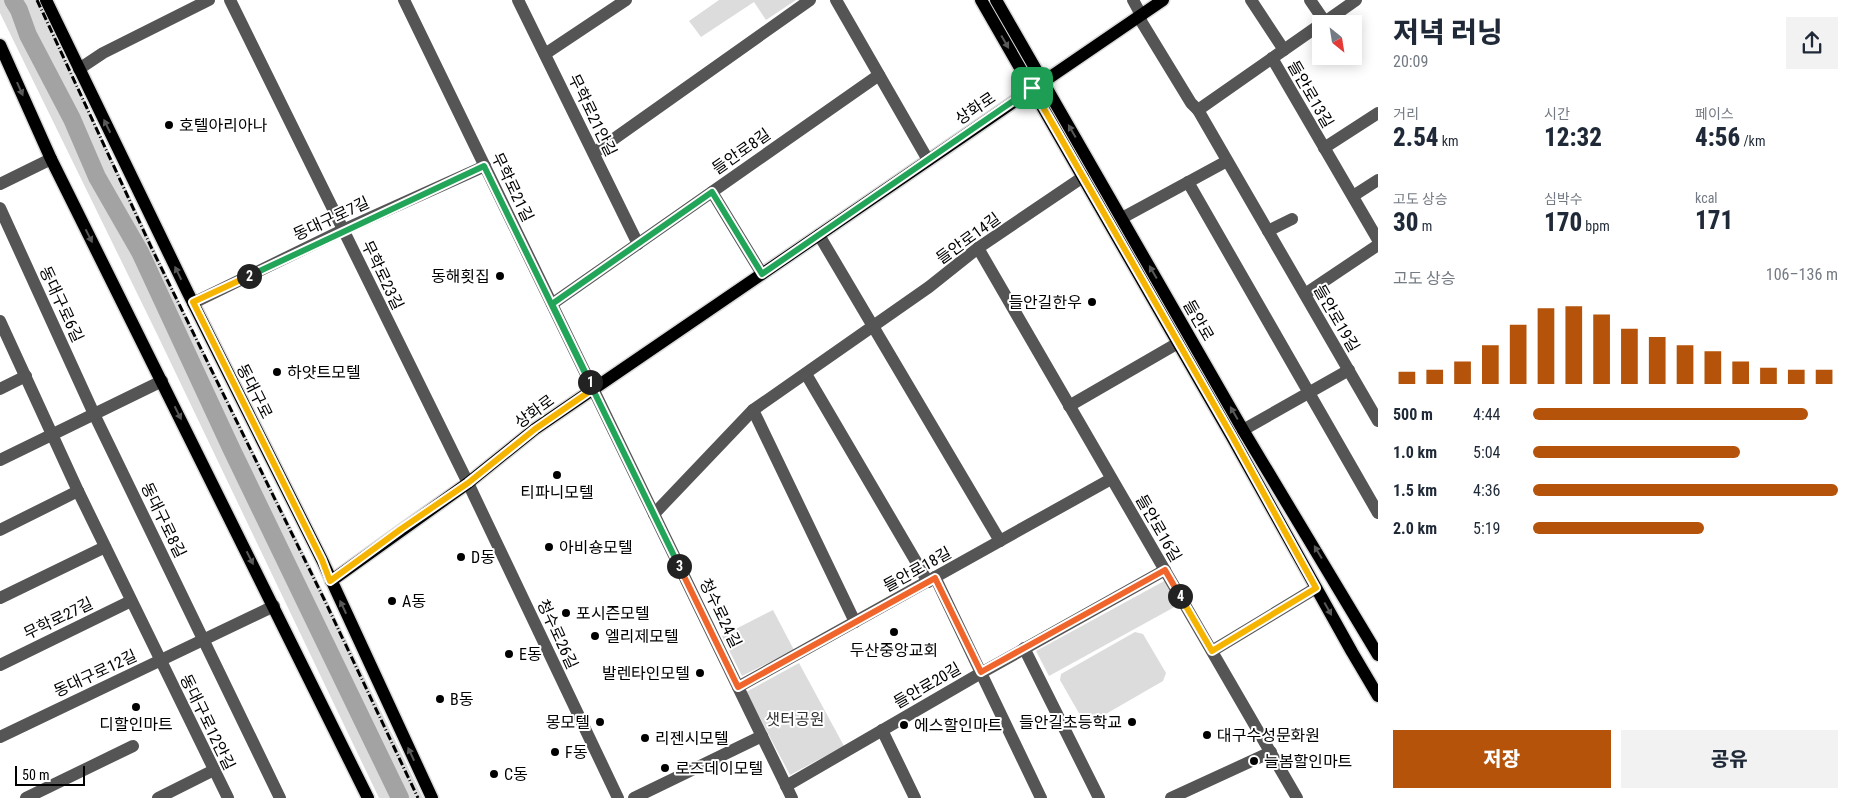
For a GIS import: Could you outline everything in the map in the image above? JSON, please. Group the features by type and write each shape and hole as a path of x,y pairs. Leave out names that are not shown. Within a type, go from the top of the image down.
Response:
{"main road":[{"name":"동대구로","path":"46,0 317,551 432,798"},
{"name":"들안로","path":"981,0 1378,696"},
{"name":"들안로","path":"996,0 1243,430 1374,640 1378,655"},
{"name":"상화로","path":"330,581 468,483 535,429 1162,0"},
{"path":"0,45 51,159 368,798"}],"street":[{"path":"79,69 103,53 209,0"},
{"name":"무학로23길","path":"230,0 468,483"},
{"name":"무학로21길","path":"404,0 593,389"},
{"name":"무학로21안길","path":"518,0 638,244"},
{"path":"545,54 626,0"},
{"path":"594,153 810,0"},
{"path":"836,0 928,160"},
{"path":"1122,218 1227,161 1198,110 1191,103 1141,21 1141,15 1133,0"},
{"path":"1250,0 1284,50"},
{"path":"1310,0 1318,15"},
{"path":"1334,15 1356,0"},
{"path":"1272,58 1312,31"},
{"name":"들안로13길","path":"1198,110 1272,58 1378,240"},
{"name":"들안로8길","path":"552,304 879,75"},
{"path":"1324,148 1378,113"},
{"path":"0,184 51,159"},
{"name":"들안로19길","path":"1227,161 1378,420"},
{"name":"동대구로7길","path":"193,302 343,230 484,166"},
{"name":"들안로14길","path":"654,514 753,410 929,287 978,248 1083,177"},
{"path":"1352,196 1378,180"},
{"path":"1188,182 1378,513"},
{"path":"712,192 762,274"},
{"name":"동대구로6길","path":"0,208 94,414"},
{"path":"1268,231 1292,219"},
{"path":"818,235 1000,541"},
{"path":"1304,294 1378,245"},
{"name":"들안로16길","path":"978,248 1297,798"},
{"path":"0,321 78,491 160,660"},
{"path":"1069,406 1178,343"},
{"path":"1243,430 1349,370"},
{"path":"806,374 932,580 981,672 1041,798"},
{"path":"0,389 26,376"},
{"path":"0,460 162,381"},
{"name":"청수로24길","path":"593,389 792,798"},
{"path":"753,410 855,622"},
{"name":"동대구로8길","path":"94,414 204,639"},
{"name":"들안로18길","path":"738,687 1111,479"},
{"name":"청수로26길","path":"468,483 618,798"},
{"path":"0,530 78,491"},
{"path":"0,598 106,547"},
{"name":"들안로20길","path":"786,786 981,672 1165,570"},
{"path":"1212,651 1316,588"},
{"name":"무학로27길","path":"0,665 131,601"},
{"name":"동대구로12길","path":"0,737 274,606"},
{"path":"204,639 280,798"},
{"path":"1024,648 1099,798"},
{"name":"동대구로12안길","path":"160,660 228,798"},
{"path":"882,730 915,798"},
{"path":"634,798 762,736"},
{"path":"26,798 133,746"},
{"path":"1171,798 1271,752"},
{"path":"158,798 214,770"}],"green space":[{"path":"0,0 38,0 178,299 423,798 379,798 157,334 0,13"},
{"path":"719,0 796,0 766,20 754,2 701,37 689,21"},
{"path":"1166,580 1180,604 1049,676 1036,651"},
{"path":"773,610 794,650 742,676 722,636"},
{"path":"1135,632 1143,634 1166,673 1163,681 1092,722 1084,722 1060,680 1061,674"},
{"name":"샛터공원","path":"799,663 844,746 790,775 746,692"}],"waterway":[{"path":"13,0 19,10 28,35 72,119 97,177 140,252 231,448 400,798"}],"railway":[{"path":"37,0 152,249 324,599 418,798"}],"place":[{"name":"호텔아리아나","path":"169,125"},
{"name":"동해횟집","path":"500,276"},
{"name":"들안길한우","path":"1092,302"},
{"name":"하얏트모텔","path":"277,372"},
{"name":"티파니모텔","path":"557,475"},
{"name":"아비숑모텔","path":"549,547"},
{"name":"D동","path":"461,557"},
{"name":"A동","path":"392,601"},
{"name":"포시즌모텔","path":"566,613"},
{"name":"두산중앙교회","path":"894,632"},
{"name":"엘리제모텔","path":"595,636"},
{"name":"E동","path":"509,654"},
{"name":"발렌타인모텔","path":"700,673"},
{"name":"B동","path":"440,699"},
{"name":"디할인마트","path":"136,707"},
{"name":"몽모텔","path":"600,722"},
{"name":"들안길초등학교","path":"1132,722"},
{"name":"에스할인마트","path":"904,725"},
{"name":"대구수성문화원","path":"1207,735"},
{"name":"리젠시모텔","path":"645,738"},
{"name":"F동","path":"555,752"},
{"name":"늘봄할인마트","path":"1254,761"},
{"name":"로즈데이모텔","path":"665,768"},
{"name":"C동","path":"494,774"}],"route":[{"path":"1032,88 762,274 712,192 552,304 593,389 535,429 468,483 330,581 322,560 193,302 343,230 484,166 552,304 573,347 738,687 935,578 981,672 1165,570 1212,651 1316,588 1232,436 1032,88"}]}
